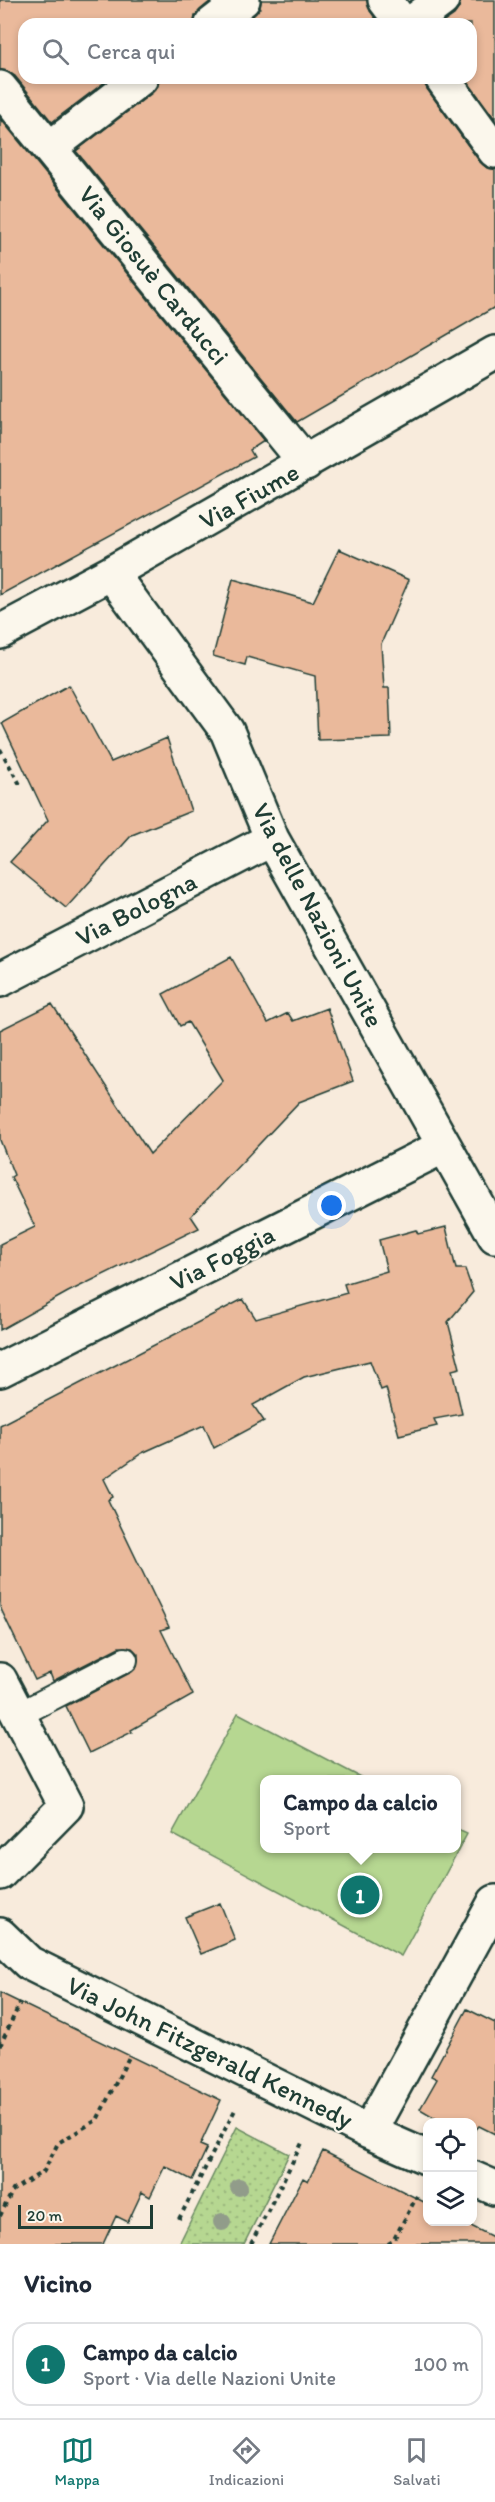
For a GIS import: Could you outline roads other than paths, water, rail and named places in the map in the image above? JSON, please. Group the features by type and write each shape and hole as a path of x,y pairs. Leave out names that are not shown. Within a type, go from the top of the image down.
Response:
{"street":[{"path":"220,18 243,0"},
{"path":"385,0 398,18"},
{"path":"418,18 442,0"},
{"path":"51,147 133,84"},
{"path":"446,84 495,151"},
{"name":"Via Giosuè Carducci","path":"0,88 51,147 306,464"},
{"name":"Via Fiume","path":"0,632 306,464 495,353"},
{"name":"Via delle Nazioni Unite","path":"111,573 228,731 272,839 495,1236"},
{"name":"Via Bologna","path":"0,980 272,839"},
{"name":"Via Foggia","path":"0,1370 444,1146"},
{"path":"0,1680 66,1806 0,1873"},
{"path":"369,2132 495,1902"},
{"name":"Via John Fitzgerald Kennedy","path":"0,1935 29,1963 369,2132 423,2156"},
{"path":"477,2180 495,2188"}],"lane":[{"path":"18,1715 125,1660"}],"place":[{"name":"Campo da calcio","path":"360,1895"}]}
